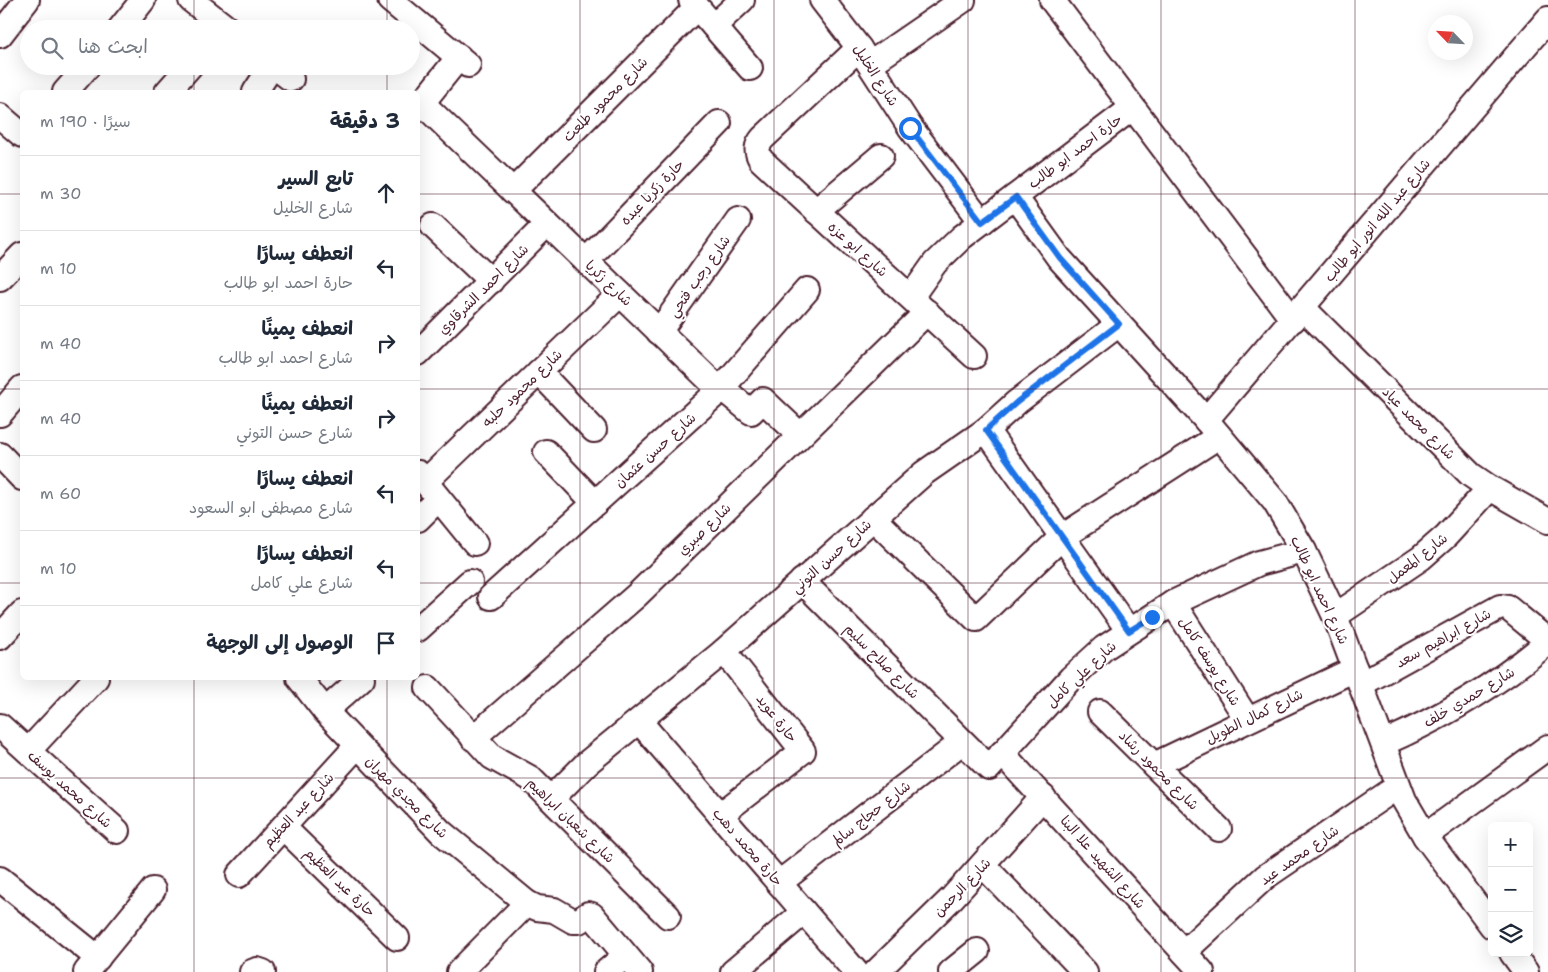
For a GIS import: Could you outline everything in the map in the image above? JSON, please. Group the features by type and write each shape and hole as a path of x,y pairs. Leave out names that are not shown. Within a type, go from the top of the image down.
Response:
{"street":[{"path":"0,36 27,0"},
{"path":"127,20 143,0"},
{"path":"192,0 216,20"},
{"path":"390,0 414,20"},
{"path":"714,26 742,0"},
{"name":"شارع الخليل","path":"822,0 864,56 910,128 982,222"},
{"path":"864,56 963,0"},
{"name":"شارع محمد عياد","path":"1052,0 1132,108 1298,314 1471,475 1548,521"},
{"path":"694,4 750,68"},
{"name":"شارع محمود طلعت","path":"513,191 694,4"},
{"name":"شارع عبد الله انور ابو طالب","path":"873,518 976,619 1062,537 1212,428 1298,314 1548,19"},
{"path":"420,25 463,61 420,105"},
{"name":"شارع ابو عزه","path":"864,56 763,138 757,144 757,153 761,160 816,212 974,356"},
{"path":"67,90 80,75"},
{"path":"169,90 182,75"},
{"path":"257,90 274,75"},
{"name":"شارع زكريا","path":"420,105 513,191 720,390 728,393 751,412 763,400 800,435"},
{"name":"حارة احمد ابو طالب","path":"919,304 935,263 962,236 1132,108"},
{"path":"0,116 20,133"},
{"name":"حارة زكريا عبده","path":"586,261 719,123"},
{"path":"816,212 881,156"},
{"name":"شارع احمد ابو طالب","path":"1016,197 1060,258 1212,428 1275,502 1304,551 1335,616 1384,743 1397,787 1425,836 1488,921"},
{"name":"شارع رجب فتحي","path":"659,332 738,220"},
{"name":"شارع احمد الشرقاوي","path":"420,351 547,224"},
{"path":"433,226 491,281"},
{"path":"0,278 20,257"},
{"name":"شارع حسن عثمان","path":"491,597 720,390 807,290"},
{"name":"شارع محمود حلبه","path":"420,511 427,485 539,372 620,294"},
{"name":"شارع صبري","path":"473,738 637,595 800,435 919,304"},
{"name":"شارع حسن التوني","path":"552,798 587,764 724,650 924,473 986,430 1017,402 1119,324"},
{"path":"539,372 594,430"},
{"path":"0,414 20,390"},
{"path":"986,430 1129,631"},
{"path":"546,452 595,503"},
{"path":"0,455 20,476"},
{"path":"427,485 476,543"},
{"name":"شارع المعمل","path":"1335,616 1421,558 1446,536 1490,488"},
{"name":"شارع علي كامل","path":"962,742 988,768 1071,678 1104,648 1174,603 1259,563 1304,551"},
{"name":"شارع صلاح سليم","path":"802,581 962,742"},
{"path":"420,627 470,582"},
{"name":"شارع يوسف كامل","path":"1174,603 1247,719"},
{"name":"شارع ابراهيم سعد","path":"1358,676 1500,607 1508,608 1548,642"},
{"path":"0,638 20,615"},
{"name":"شارع حمدي خلف","path":"1384,743 1428,723 1512,672 1548,642"},
{"name":"حارة عويد","path":"720,815 803,751 724,650"},
{"name":"شارع كمال الطويل","path":"1154,765 1247,719 1358,676"},
{"path":"28,751 94,680"},
{"name":"شارع مجدي مهران","path":"301,680 325,711 357,746 441,832 528,903"},
{"path":"325,711 360,680"},
{"name":"شارع شعبان ابراهيم","path":"428,688 492,758 530,778 668,916"},
{"name":"شارع محمود رشاد","path":"1100,712 1219,829"},
{"name":"حارة محمد دهب","path":"639,721 856,972"},
{"name":"شارع محمد يوسف","path":"0,726 117,831"},
{"name":"شارع حجاج سالم","path":"779,883 962,742"},
{"name":"شارع عبد العظيم","path":"239,875 357,746"},
{"path":"1425,836 1548,747"},
{"name":"شارع الشهيد علا البنا","path":"1002,753 1202,972"},
{"name":"شارع محمد عيد","path":"1184,952 1265,876 1397,787"},
{"name":"شارع الرحمن","path":"876,972 983,865 1043,796"},
{"name":"حارة عبد العظيم","path":"283,827 397,938"},
{"path":"983,865 1086,972"},
{"path":"0,879 92,965 152,890"},
{"path":"459,972 528,903 537,908 554,910 573,921 579,921 588,914 592,915 633,964 606,972"},
{"path":"733,972 804,912"},
{"path":"950,972 977,951"},
{"path":"1515,957 1526,972"},
{"path":"252,972 257,970 263,972"}],"route":[{"path":"910,128 982,222 1016,197 1060,258 1119,324 1017,402 986,430 1129,631 1152,617"}]}
